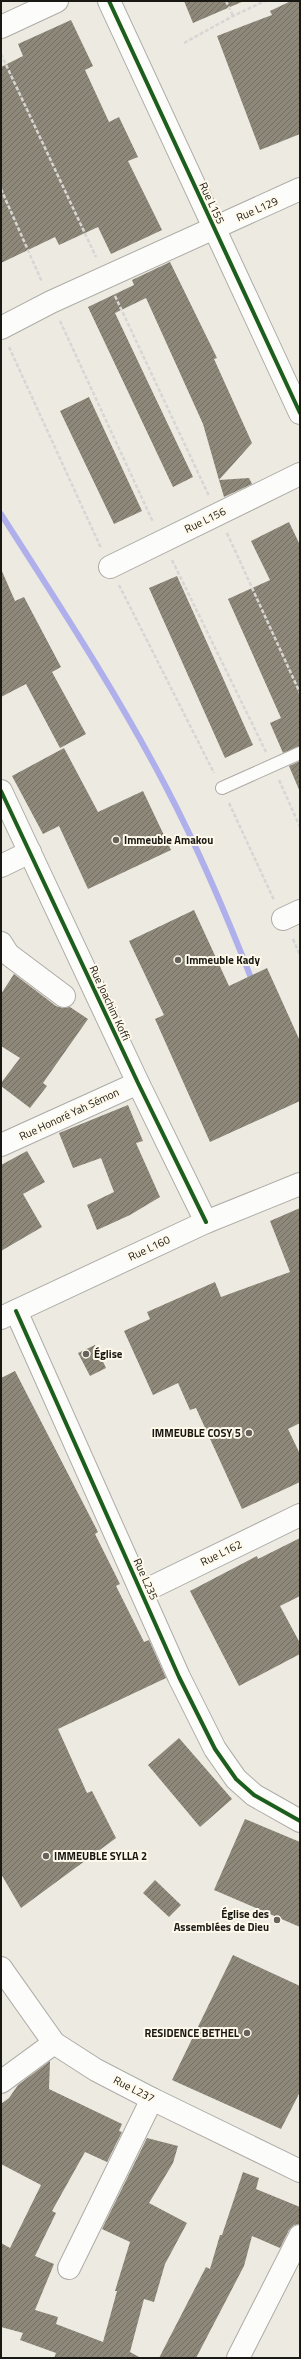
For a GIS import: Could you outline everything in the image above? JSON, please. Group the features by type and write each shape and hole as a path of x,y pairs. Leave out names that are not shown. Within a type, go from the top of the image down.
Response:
{"street":[{"path":"1,27 57,1"},
{"name":"Rue L155","path":"109,1 300,412"},
{"name":"Rue L129","path":"4,336 51,302 300,189"},
{"name":"Rue L156","path":"110,567 300,474"},
{"name":"Rue Joachim Koffi","path":"1,791 138,1083 206,1222"},
{"path":"1,866 30,852"},
{"path":"1,943 8,954 64,996"},
{"name":"Rue Honoré Yah Sémon","path":"1,1145 138,1083"},
{"name":"Rue L160","path":"9,1315 206,1222 300,1184"},
{"name":"Rue L235","path":"9,1315 142,1592 179,1677 215,1749 236,1779 254,1795 300,1821"},
{"name":"Rue L162","path":"142,1592 300,1515"},
{"name":"Rue L237","path":"1,1968 54,2043 96,2070 300,2171"},
{"path":"1,2082 54,2043"},
{"path":"69,2268 152,2099"},
{"path":"238,2358 300,2236"}],"lane":[{"path":"222,788 300,753"}],"path":[{"path":"226,1 233,16"},
{"path":"184,43 233,16 266,1"},
{"path":"1,54 218,514 300,692"},
{"path":"1,189 51,302 162,541 272,765 300,827"},
{"path":"4,336 110,567 222,788 292,915 300,955"}],"building":[{"path":"184,1 244,1 193,23"},
{"path":"291,1 300,1 300,134 260,150 217,36 272,15 270,11"},
{"path":"71,20 93,66 85,70 109,122 119,117 138,157 128,161 162,230 111,254 98,227 59,245 55,237 1,263 1,67 23,56 18,44"},
{"path":"170,262 217,358 214,359 252,443 219,480 203,424 146,298 115,313 193,477 173,487 88,307 134,285 132,280"},
{"path":"89,397 142,511 114,524 60,411"},
{"path":"249,478 252,484 224,497 219,480"},
{"path":"289,522 300,545 300,746 283,753 270,723 281,718 228,599 270,580 251,541"},
{"path":"1,569 15,601 24,597 61,667 52,672 86,734 60,748 26,684 1,697"},
{"path":"177,576 253,745 225,758 149,588"},
{"path":"64,748 98,812 143,791 171,850 88,889 59,826 43,834 12,776"},
{"path":"300,761 300,792 289,766"},
{"path":"194,910 229,986 267,968 300,1041 300,1101 210,1142 155,1019 164,1015 129,941"},
{"path":"14,974 56,1006 63,1008 70,1007 88,1019 43,1083 47,1086 30,1108 1,1086 1,1083 20,1058 1,1046 1,994"},
{"path":"128,1105 143,1141 136,1143 160,1197 130,1215 97,1230 87,1205 114,1192 101,1158 73,1168 59,1133"},
{"path":"27,1151 45,1182 23,1194 42,1227 1,1251 1,1165"},
{"path":"300,1208 300,1423 288,1429 300,1454 300,1482 242,1509 196,1408 190,1410 178,1383 153,1395 124,1331 150,1319 147,1312 215,1282 221,1297 290,1272 270,1221"},
{"path":"95,1345 106,1368 90,1376 78,1353"},
{"path":"15,1371 98,1532 95,1534 120,1584 116,1586 144,1642 149,1640 166,1678 58,1729 87,1793 92,1791 116,1838 21,1908 1,1874 1,1378"},
{"path":"300,1538 300,1596 280,1606 300,1643 300,1654 239,1686 190,1591 257,1556 258,1559"},
{"path":"179,1738 232,1799 200,1827 148,1765"},
{"path":"245,1819 300,1842 300,1927 214,1890"},
{"path":"155,1880 181,1905 169,1917 143,1893"},
{"name":"RESIDENCE BETHEL","path":"233,1955 300,1986 300,2092 281,2129 172,2080"},
{"path":"50,2061 49,2089 122,2124 119,2131 122,2132 107,2162 85,2152 52,2211 56,2213 35,2256 54,2264 35,2310 58,2317 56,2324 103,2342 117,2291 115,2291 130,2242 102,2229 147,2138 178,2146 173,2163 149,2203 187,2223 165,2264 154,2302 144,2299 130,2352 141,2358 54,2358 56,2353 20,2340 23,2333 1,2327 1,2243 10,2248 41,2185 1,2164 1,2104 9,2098 18,2085"},
{"path":"243,2172 259,2178 256,2189 300,2207 300,2224 294,2225 289,2230 280,2248 252,2236 244,2266 196,2358 159,2358 206,2267 210,2269 220,2235 222,2235"}],"waterway":[{"path":"1,514 128,717 166,787 223,908 253,983"}],"cycle path":[{"path":"109,1 300,413"},
{"path":"1,791 138,1083 206,1222"},
{"path":"16,1311 179,1677 215,1749 236,1779 254,1795 300,1821"}],"place":[{"name":"Immeuble Amakou","path":"116,840"},
{"name":"Immeuble Kady","path":"178,960"},
{"name":"Église","path":"86,1354"},
{"name":"IMMEUBLE COSY 5","path":"249,1433"},
{"name":"IMMEUBLE SYLLA 2","path":"46,1856"},
{"name":"Église des Assemblées de Dieu","path":"277,1920"},
{"name":"RESIDENCE BETHEL","path":"247,2033"}]}
